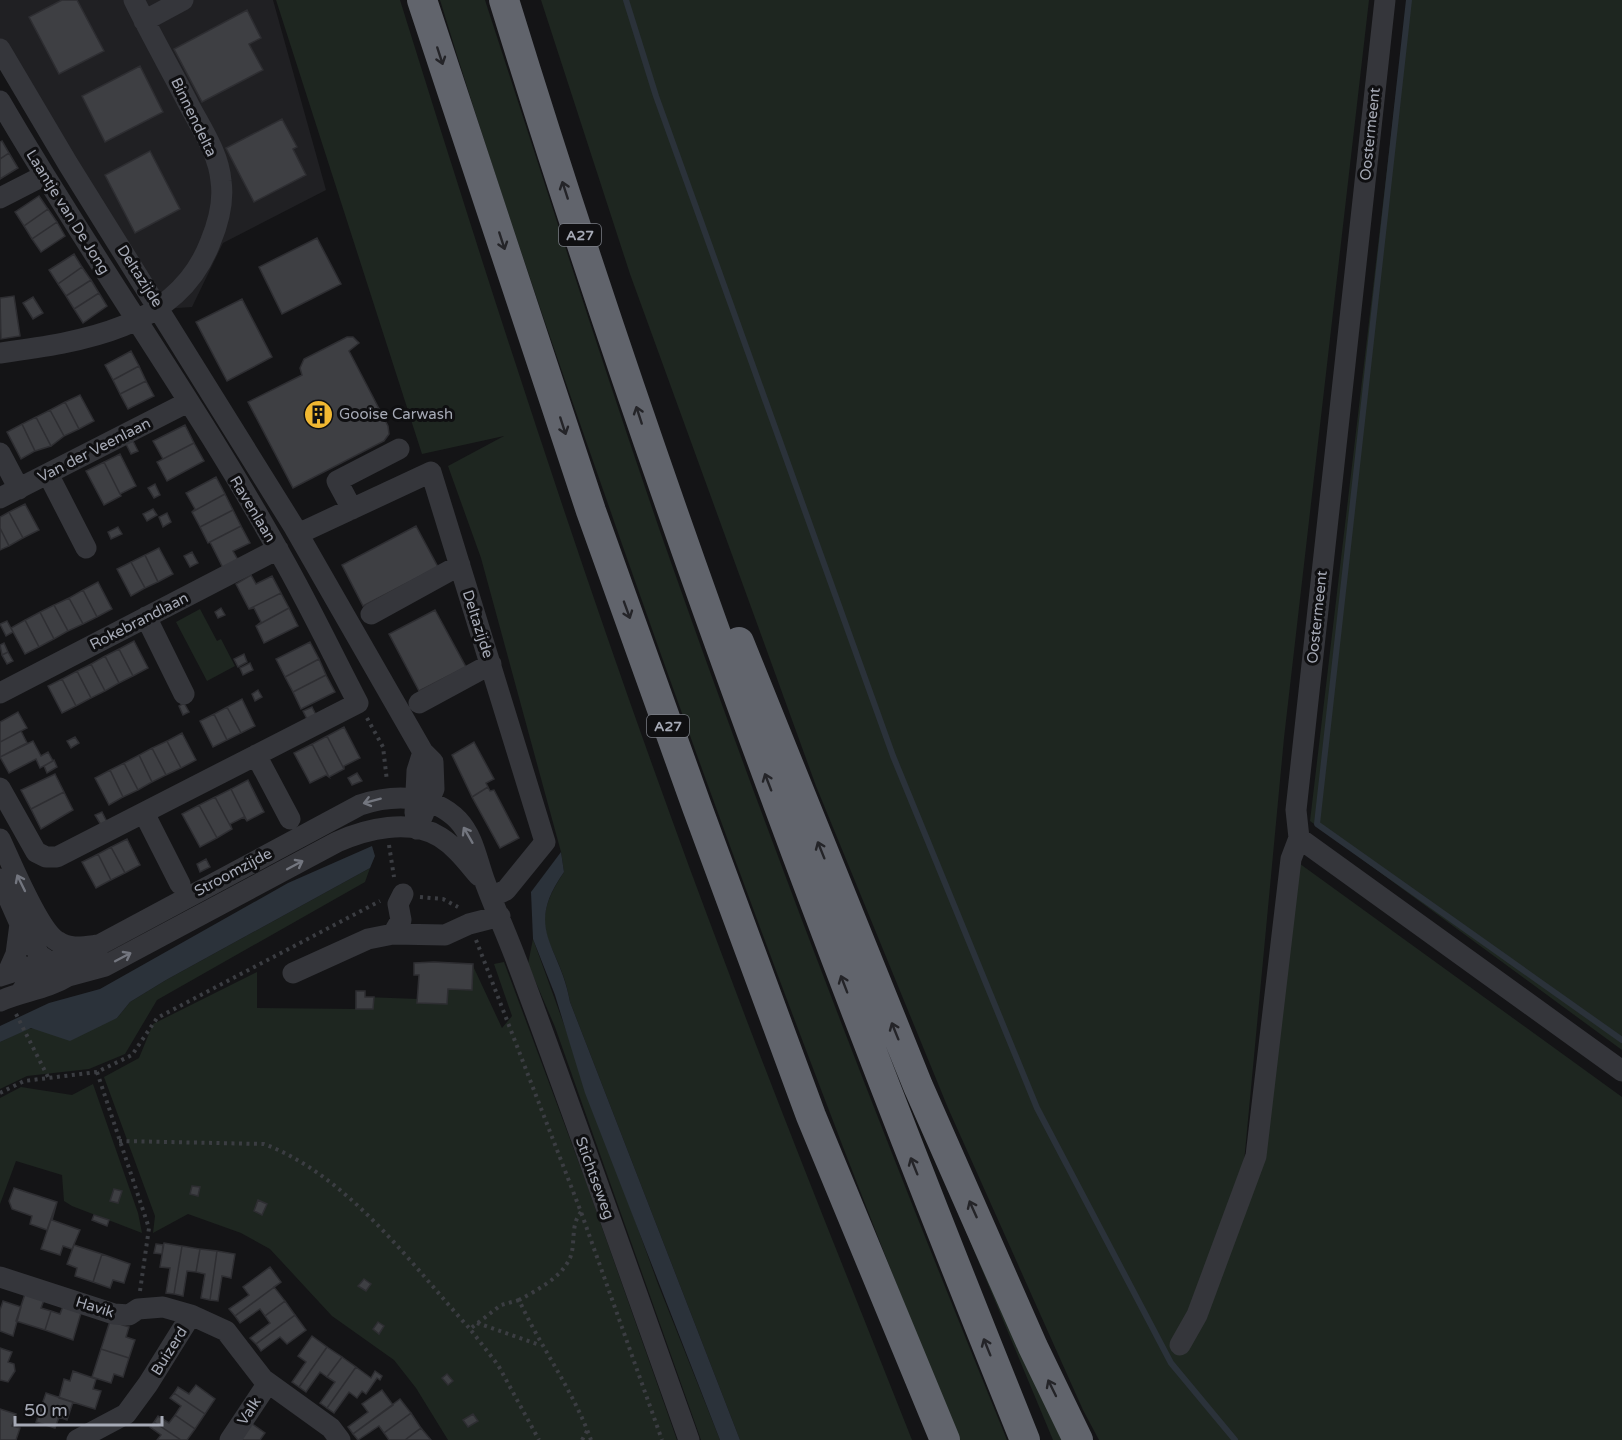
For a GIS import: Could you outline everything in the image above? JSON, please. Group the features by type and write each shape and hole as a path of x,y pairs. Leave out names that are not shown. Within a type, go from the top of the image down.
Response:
{"highway":[{"name":"A27","path":"422,0 591,511 697,807 811,1116 945,1440"},
{"name":"A27","path":"504,0 657,470 778,810 897,1122 1025,1440"},
{"name":"A27","path":"657,470 682,497 798,793 918,1086 1033,1347 1078,1440"}],"street":[{"name":"Binnendelta","path":"0,353 68,342 137,321 161,309 195,276 218,223 221,180 209,143 134,0"},
{"path":"144,21 183,0"},
{"name":"Oostermeent","path":"1299,838 1296,810 1385,0"},
{"name":"Deltazijde","path":"0,49 68,164 161,309 298,534 423,752 435,767 422,801 417,829"},
{"name":"Laantje van De Jong","path":"0,101 44,176 137,321"},
{"path":"0,198 44,176"},
{"name":"Ravenlaan","path":"137,321 278,549 358,703"},
{"name":"Van der Veenlaan","path":"9,493 188,402"},
{"path":"352,509 337,481 399,449"},
{"path":"0,453 9,493"},
{"name":"Deltazijde","path":"298,534 431,471 545,842 506,890 492,899"},
{"path":"48,474 86,548"},
{"name":"Rokebrandlaan","path":"0,693 278,549"},
{"path":"371,614 460,565"},
{"path":"146,617 184,694"},
{"path":"418,703 492,664"},
{"path":"0,788 27,839 40,855 57,857 358,703"},
{"path":"256,755 290,819"},
{"name":"Stroomzijde","path":"4,974 44,962 88,959 101,944 360,805 388,798 422,801"},
{"name":"Stichtseweg","path":"422,801 446,809 471,838 689,1440"},
{"path":"144,813 180,884"},
{"name":"Stroomzijde","path":"12,1001 50,987 68,976 105,966 356,834 387,828 417,829"},
{"name":"Stichtseweg","path":"417,829 439,836 457,850 492,899"},
{"path":"1180,1345 1197,1315 1256,1156 1291,860 1299,838 1622,1071"},
{"path":"0,839 43,926 55,941 70,947 101,944"},
{"path":"0,879 20,924 44,962 68,976"},
{"path":"393,934 401,920 398,904 403,894"},
{"path":"293,973 368,939 393,934 445,935 469,924 492,899"},
{"path":"4,974 16,954 20,924"},
{"path":"12,1001 44,962 43,926"},
{"name":"Havik","path":"0,1277 114,1314 129,1316 138,1310 163,1307 191,1316"},
{"name":"Buizerd","path":"77,1440 126,1414 191,1316 226,1330 268,1383 331,1428 340,1440"},
{"name":"Valk","path":"230,1440 268,1383"}],"path":[{"path":"358,703 383,747 388,798"},
{"path":"0,1093 24,1081 97,1072 132,1055 157,1018 381,900 403,894"},
{"name":"Stichtseweg","path":"403,894 451,902 459,908 469,924 581,1212 662,1440"},
{"path":"12,1001 49,1079"},
{"path":"97,1072 149,1228 138,1310"},
{"path":"119,1142 264,1144 314,1169 342,1192 470,1329 498,1365 539,1440"},
{"path":"470,1329 501,1305 519,1300 550,1282 570,1258 576,1218 581,1212"},
{"path":"519,1300 541,1345 560,1374 591,1440"},
{"path":"477,1323 541,1345"},
{"path":"582,1440 587,1430"}],"shaded area":[{"path":"0,0 273,0 326,190 223,243 192,307 150,310 0,63"},
{"path":"276,0 400,0 516,365 639,728 749,1027 912,1440 740,1440 570,1002 565,981 548,937 545,924 546,910 552,893 564,872 561,852 481,558 448,466 504,436 422,454"},
{"path":"440,0 485,0 661,534 743,762 828,989 1007,1440 959,1440 871,1218 744,884 599,479 483,138"},
{"path":"541,0 1369,0 1284,738 1243,1173 1251,1195 1296,861 1622,1097 1622,1440 1099,1440 1083,1410 948,1108 816,786 630,274"},
{"path":"1407,0 1622,0 1622,1050 1310,821"},
{"path":"200,609 217,641 221,639 235,666 207,681 176,622"},
{"path":"372,846 375,856 370,868 166,980 130,1002 117,1018 70,1041 31,1028 0,1042 0,1026 49,1003 100,989 288,883"},
{"path":"561,852 564,872 552,892 546,909 545,923 548,937 570,1002 740,1440 720,1440 585,1093 555,995 533,939 531,892"},
{"path":"370,868 365,882 157,1000 125,1054 89,1069 27,1076 0,1089 0,1042 27,1029 117,1018 130,1002 166,980"},
{"path":"533,939 658,1284 720,1440 701,1440 555,1027 528,964"},
{"path":"504,962 586,1182 677,1440 448,1440 416,1388 394,1360 332,1316 270,1249 241,1233 188,1214 153,1233 155,1216 104,1077 139,1058 153,1024 257,972 257,1008 355,1009 356,991 365,991 365,997 418,999 434,964 473,966 502,1028 512,1016 494,964"},
{"path":"93,1084 138,1213 142,1233 72,1206 64,1201 62,1175 16,1161 0,1204 0,1098 21,1087 72,1095"},
{"path":"922,1126 1071,1440 1053,1440"}],"building":[{"path":"62,0 77,0 104,51 59,74 29,17"},
{"path":"247,10 261,38 249,44 263,70 202,102 174,49"},
{"path":"140,66 163,112 105,142 82,96"},
{"path":"282,119 297,147 293,149 306,175 254,202 226,148"},
{"path":"2,141 9,153 0,159 0,142"},
{"path":"150,151 180,209 135,233 105,175"},
{"path":"9,153 18,168 0,179 0,159"},
{"path":"39,196 48,209 24,226 15,212"},
{"path":"48,209 57,222 32,239 24,226"},
{"path":"57,222 65,236 41,252 32,239"},
{"path":"317,238 341,284 282,314 259,267"},
{"path":"74,254 82,267 58,284 49,270"},
{"path":"82,267 91,280 66,296 58,284"},
{"path":"91,280 99,293 74,309 66,296"},
{"path":"99,293 107,306 83,323 74,309"},
{"path":"14,296 20,336 1,339 0,298"},
{"path":"33,297 43,313 33,319 23,303"},
{"path":"242,299 272,357 227,381 196,322"},
{"name":"Gooise Carwash","path":"347,337 353,337 359,343 349,351 388,426 389,434 384,441 293,488 248,402 302,375 300,368 304,359"},
{"path":"131,351 139,366 113,380 105,365"},
{"path":"139,366 146,381 120,394 113,380"},
{"path":"146,381 154,396 128,409 120,394"},
{"path":"80,395 94,421 79,429 65,402"},
{"path":"65,402 79,429 64,436 50,410"},
{"path":"50,410 64,436 51,446 36,417"},
{"path":"36,417 51,446 35,451 22,424"},
{"path":"22,424 35,451 21,459 7,432"},
{"path":"185,425 194,443 163,459 153,441"},
{"path":"133,441 138,451 131,454 126,444"},
{"path":"194,443 204,461 167,481 157,462"},
{"path":"120,454 136,486 120,494 104,462"},
{"path":"104,462 121,496 104,505 86,471"},
{"path":"216,477 225,494 192,512 195,509 186,493"},
{"path":"155,484 160,495 154,498 148,488"},
{"path":"225,494 233,510 200,527 192,512"},
{"path":"25,504 39,530 23,538 9,512"},
{"path":"153,509 157,515 147,521 143,514"},
{"path":"233,510 241,526 208,543 200,527"},
{"path":"9,512 23,538 9,546 0,528 0,517"},
{"path":"167,513 171,522 163,527 159,517"},
{"path":"241,526 250,543 233,551 238,560 223,568 210,542"},
{"path":"416,526 438,567 363,606 342,565"},
{"path":"118,527 122,534 111,539 108,532"},
{"path":"0,528 9,546 0,550"},
{"path":"159,548 173,574 158,582 145,555"},
{"path":"192,552 198,563 190,567 184,556"},
{"path":"145,555 158,582 145,588 131,562"},
{"path":"131,562 145,588 131,596 117,569"},
{"path":"251,575 256,584 272,576 281,593 249,609 236,584"},
{"path":"98,582 112,609 97,617 83,590"},
{"path":"83,590 97,617 83,624 69,598"},
{"path":"281,593 289,608 256,626 261,622 254,608 249,609"},
{"path":"69,598 83,624 68,631 54,605"},
{"path":"54,605 68,631 54,639 40,612"},
{"path":"221,608 225,615 218,618 215,612"},
{"path":"289,608 298,626 264,643 256,626"},
{"path":"435,610 466,667 419,691 389,634"},
{"path":"40,612 54,639 39,647 25,620"},
{"path":"25,620 39,647 25,654 11,628"},
{"path":"7,621 13,632 6,636 0,624"},
{"path":"134,641 148,668 133,676 119,649"},
{"path":"310,642 319,659 285,677 276,659"},
{"path":"4,643 8,652 2,655 0,645"},
{"path":"119,649 133,676 119,683 105,656"},
{"path":"8,652 13,661 7,664 2,655"},
{"path":"244,654 247,662 238,667 234,659"},
{"path":"105,656 119,683 105,691 91,664"},
{"path":"319,659 326,675 293,692 285,677"},
{"path":"250,663 253,670 243,675 240,668"},
{"path":"91,664 105,691 91,698 77,671"},
{"path":"77,671 91,698 76,706 62,679"},
{"path":"326,675 335,692 301,709 293,692"},
{"path":"62,679 76,706 62,713 48,686"},
{"path":"258,690 262,697 255,701 252,694"},
{"path":"242,699 255,726 241,733 227,707"},
{"path":"184,703 189,712 183,715 179,706"},
{"path":"227,707 241,733 227,740 214,714"},
{"path":"312,707 316,715 307,719 303,711"},
{"path":"18,712 27,728 0,742 0,722"},
{"path":"214,714 227,740 213,747 200,721"},
{"path":"344,727 360,758 344,766 344,769 327,736"},
{"path":"21,731 27,743 0,757 0,742"},
{"path":"182,733 196,760 181,768 167,741"},
{"path":"327,736 344,769 329,777 312,744"},
{"path":"75,737 79,743 71,748 67,741"},
{"path":"33,741 41,756 48,752 53,761 40,768 36,759 9,773 0,757"},
{"path":"167,741 181,768 166,775 152,748"},
{"path":"474,742 494,779 486,783 488,787 472,797 452,755"},
{"path":"312,744 329,777 326,775 310,783 294,753"},
{"path":"152,748 166,775 152,782 139,755"},
{"path":"139,755 152,782 138,790 124,763"},
{"path":"54,760 57,767 47,773 44,766"},
{"path":"124,763 138,790 123,797 110,770"},
{"path":"110,770 123,797 109,805 95,778"},
{"path":"357,773 362,781 352,785 348,778"},
{"path":"55,774 64,792 31,809 21,790"},
{"path":"248,780 264,812 247,821 231,789"},
{"path":"488,787 490,791 494,790 519,838 500,848 472,797"},
{"path":"231,789 247,821 244,817 230,824 232,829 215,797"},
{"path":"64,792 73,810 41,829 31,809"},
{"path":"215,797 232,829 217,838 199,805"},
{"path":"199,805 217,838 200,847 182,814"},
{"path":"102,812 107,822 101,825 95,815"},
{"path":"127,839 140,865 125,873 111,847"},
{"path":"111,847 125,873 111,880 98,854"},
{"path":"98,854 111,880 96,888 82,862"},
{"path":"206,859 210,867 200,872 197,864"},
{"path":"414,963 473,964 472,990 448,989 447,1004 417,1003 419,975 414,975"},
{"path":"356,991 365,991 365,997 374,997 373,1009 356,1009"},
{"path":"192,1186 200,1187 198,1196 190,1194"},
{"path":"14,1188 57,1202 47,1230 30,1224 32,1216 12,1209 9,1201"},
{"path":"114,1189 122,1191 118,1203 110,1201"},
{"path":"258,1200 267,1204 262,1215 254,1211"},
{"path":"57,1202 52,1220 80,1230 72,1249 63,1246 60,1255 41,1249"},
{"path":"94,1215 109,1220 107,1226 92,1220"},
{"path":"164,1243 182,1246 174,1294 166,1293 170,1268 160,1267"},
{"path":"156,1244 163,1245 162,1254 154,1253"},
{"path":"74,1245 102,1254 93,1282 75,1276 77,1268 67,1264"},
{"path":"182,1246 200,1249 196,1272 187,1271 183,1296 174,1294"},
{"path":"200,1249 217,1251 210,1300 201,1298 205,1274 196,1272"},
{"path":"217,1251 235,1254 231,1278 222,1276 218,1301 210,1300"},
{"path":"102,1254 130,1264 124,1283 113,1280 110,1288 93,1282"},
{"path":"270,1267 281,1282 235,1316 229,1309 249,1295 243,1287"},
{"path":"364,1279 371,1284 366,1291 358,1286"},
{"path":"274,1287 285,1301 265,1316 260,1309 240,1323 235,1316"},
{"path":"25,1294 44,1300 41,1308 51,1311 45,1330 16,1321"},
{"path":"3,1301 21,1307 13,1336 0,1331 0,1310"},
{"path":"285,1301 295,1315 256,1344 250,1338 270,1323 265,1316"},
{"path":"63,1306 81,1313 73,1340 45,1330 51,1311 60,1314"},
{"path":"295,1315 306,1330 287,1344 280,1337 261,1351 256,1344"},
{"path":"110,1321 129,1327 126,1337 135,1340 129,1358 101,1349"},
{"path":"378,1322 384,1326 379,1334 373,1329"},
{"path":"312,1336 327,1347 299,1387 292,1382 306,1362 298,1356"},
{"path":"327,1347 342,1357 327,1377 320,1372 306,1392 299,1387"},
{"path":"0,1348 12,1352 8,1362 14,1364 15,1371 8,1382 0,1380"},
{"path":"101,1349 129,1358 123,1377 114,1374 111,1383 92,1377"},
{"path":"342,1357 356,1367 327,1408 320,1403 335,1382 327,1377"},
{"path":"356,1367 371,1378 375,1371 382,1376 380,1380 377,1378 366,1394 362,1391 357,1398 349,1392 334,1413 327,1408"},
{"path":"73,1371 96,1379 93,1389 101,1391 95,1409 59,1398 64,1379 70,1381"},
{"path":"447,1374 453,1381 448,1385 442,1378"},
{"path":"196,1385 215,1399 205,1414 174,1393 178,1387 189,1394"},
{"path":"382,1390 393,1405 353,1434 348,1427 368,1412 362,1404"},
{"path":"46,1393 73,1402 67,1420 59,1417 55,1428 36,1422"},
{"path":"174,1393 205,1414 195,1429 175,1415 181,1406 170,1398"},
{"path":"400,1399 411,1413 384,1433 379,1426 358,1440 353,1434"},
{"path":"0,1409 16,1414 12,1426 20,1428 16,1440 0,1440"},
{"path":"411,1413 421,1428 405,1440 389,1440 384,1433"},
{"path":"473,1414 478,1421 468,1427 463,1420"},
{"path":"175,1415 195,1429 187,1440 181,1440 154,1422 158,1416 169,1423"},
{"path":"154,1422 181,1440 157,1440 161,1435 150,1427"},
{"path":"251,1423 265,1433 260,1440 238,1440"},
{"path":"421,1428 431,1440 405,1440 414,1433"}],"waterway":[{"path":"626,0 656,96 893,756 1037,1108 1171,1363 1235,1440"},
{"path":"1409,0 1317,824 1622,1040"}],"place":[{"name":"Gooise Carwash","path":"318,414"}]}
